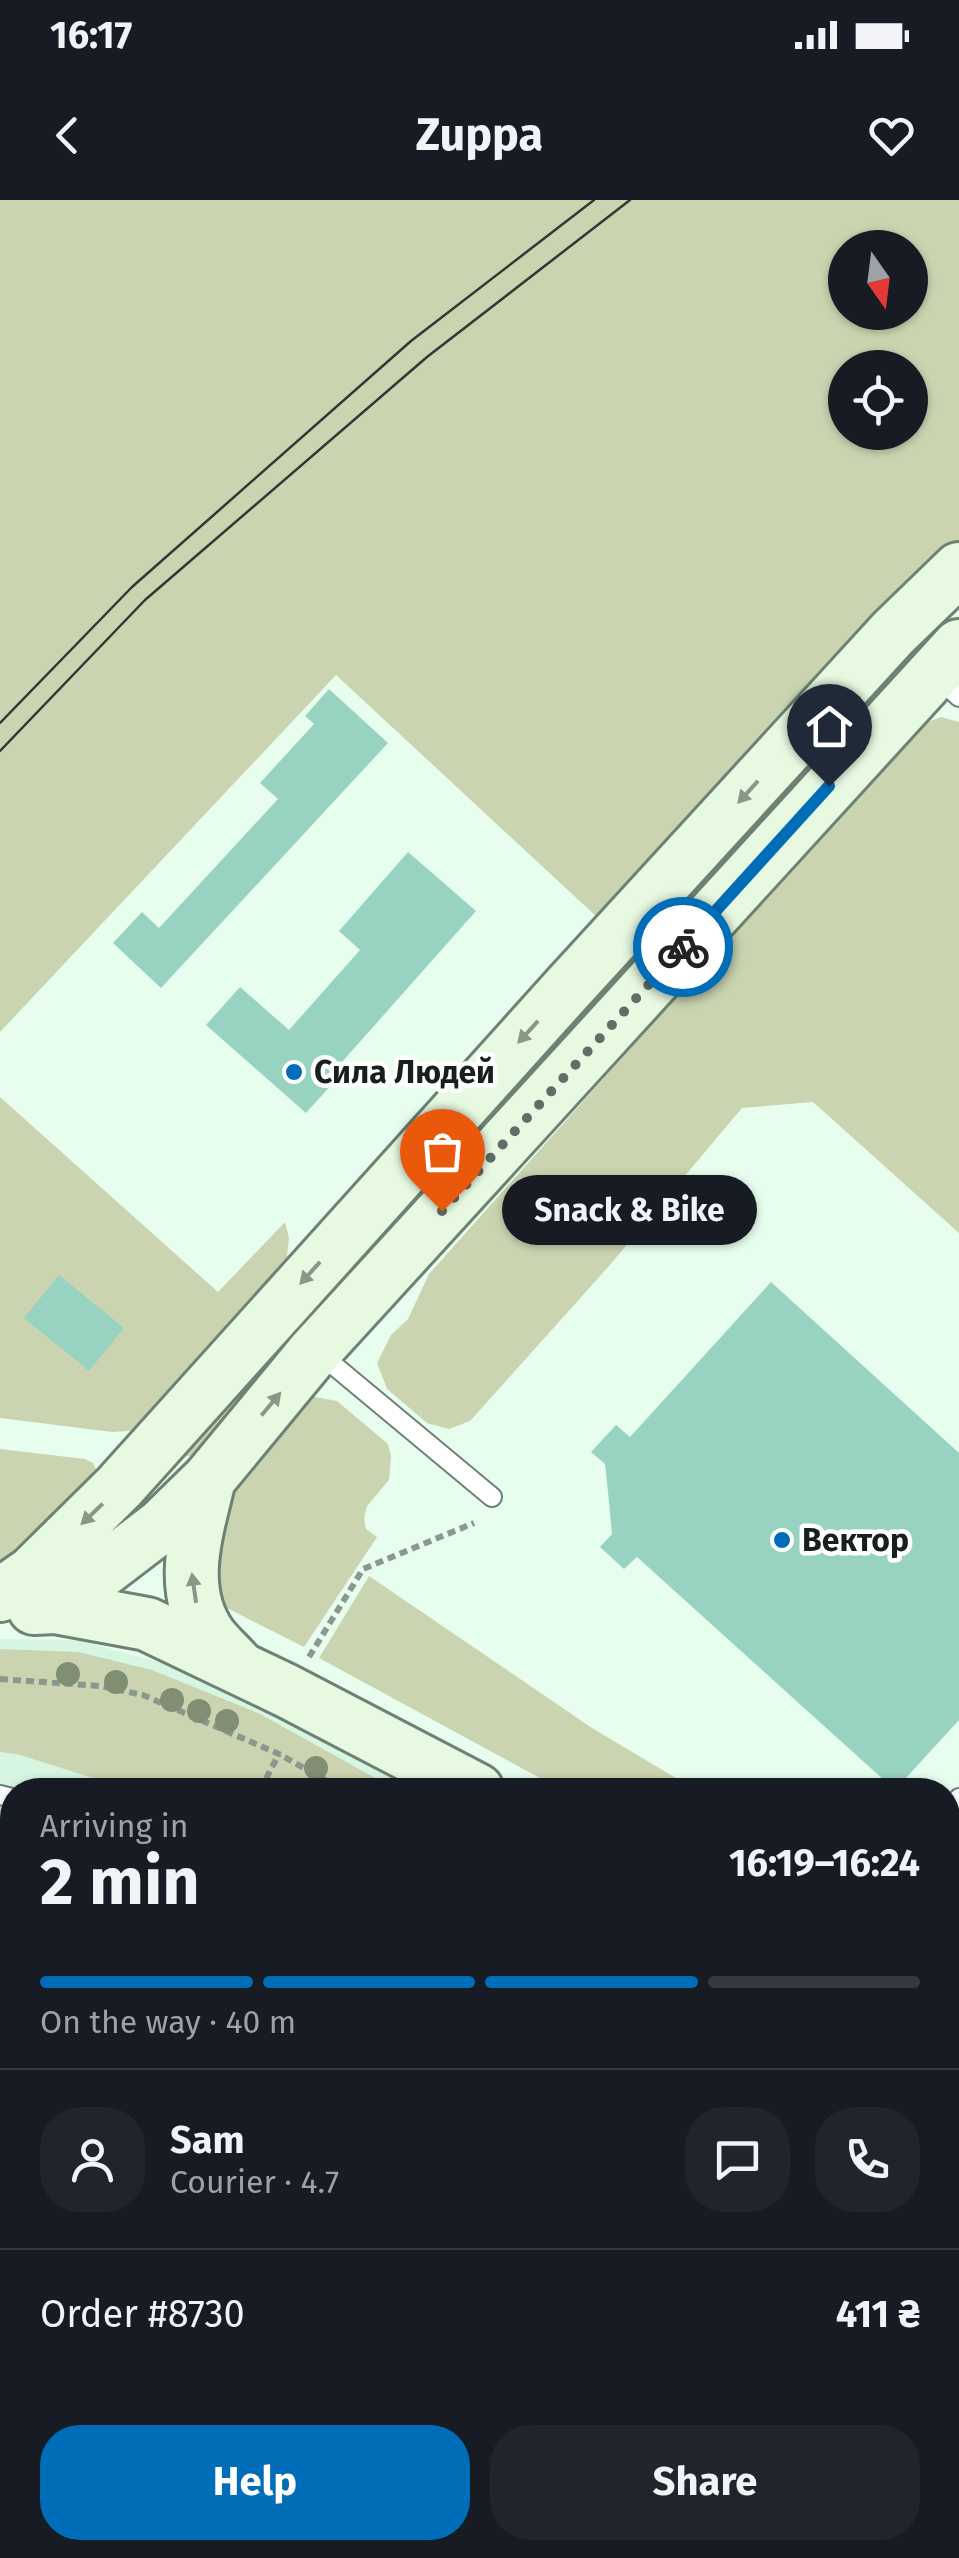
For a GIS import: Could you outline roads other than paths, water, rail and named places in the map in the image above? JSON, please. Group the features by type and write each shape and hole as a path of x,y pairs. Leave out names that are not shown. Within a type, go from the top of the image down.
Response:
{"street":[{"path":"0,1595 32,1573 119,1487 349,1229 893,634 959,569"},
{"path":"55,1607 161,1526 209,1478 314,1353 950,672 893,634"},
{"path":"209,1478 190,1584 210,1636 264,1680"},
{"path":"0,1612 55,1607 147,1624 454,1778"}],"lane":[{"path":"314,1353 492,1497"}],"tram line":[{"path":"0,723 132,587 411,341 594,200"},
{"path":"0,751 145,600 427,357 630,200"}],"place":[{"name":"Сила Людей","path":"294,1072"},
{"name":"Snack & Bike","path":"442,1211"},
{"name":"Вектор","path":"782,1540"}]}
